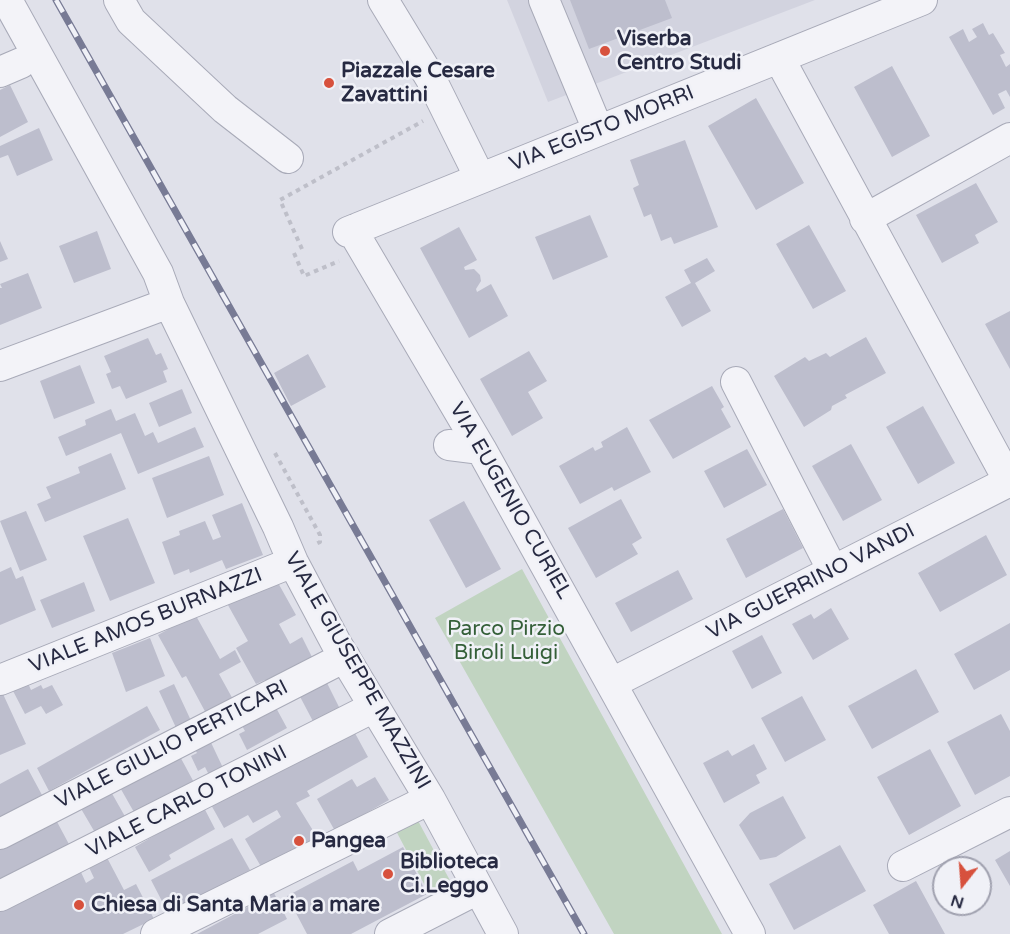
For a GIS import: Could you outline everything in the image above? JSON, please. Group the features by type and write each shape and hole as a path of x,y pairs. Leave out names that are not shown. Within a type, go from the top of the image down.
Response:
{"street":[{"name":"VIALE GIUSEPPE MAZZINI","path":"7,0 158,273 169,303 293,562 345,657 430,799 503,934"},
{"path":"119,0 131,21 225,109 288,158"},
{"path":"383,0 430,79 480,178"},
{"path":"544,0 598,130"},
{"name":"VIA EGISTO MORRI","path":"351,239 480,178 922,0"},
{"name":"VIALE GIUSEPPE MAZZINI","path":"0,26 10,68 118,226 158,273"},
{"path":"779,58 1010,482"},
{"path":"865,219 1010,138"},
{"name":"VIA EUGENIO CURIEL","path":"351,239 357,240 482,449 750,934"},
{"path":"0,366 169,303"},
{"path":"736,382 832,571"},
{"path":"449,445 482,449"},
{"name":"VIA GUERRINO VANDI","path":"612,683 1010,482"},
{"name":"VIALE AMOS BURNAZZI","path":"0,680 293,562"},
{"name":"VIALE GIULIO PERTICARI","path":"0,834 345,657"},
{"name":"VIALE CARLO TONINI","path":"0,896 374,707"},
{"path":"156,934 430,799"},
{"path":"903,866 1010,812"},
{"path":"390,934 478,889"}],"path":[{"path":"302,249 280,200 424,121 429,130"},
{"path":"294,253 304,276 351,239"}],"shaded area":[{"name":"Viserba Centro Studi","path":"507,0 815,0 548,102"}],"green space":[{"name":"Parco Pirzio Biroli Luigi","path":"522,569 722,934 614,934 435,618"},
{"path":"416,817 454,888 432,899 395,829"}],"building":[{"path":"570,0 665,0 672,18 589,49"},
{"path":"983,23 989,35 993,33 1005,53 1000,55 1006,67 1010,64 1010,97 1006,90 998,94 1005,108 993,115 949,37 963,29 969,42 977,37 972,29"},
{"path":"892,66 930,136 892,157 854,87"},
{"path":"10,85 28,122 0,137 0,90"},
{"path":"756,98 804,183 756,210 708,126"},
{"path":"39,128 53,160 17,176 8,155 0,158 0,146"},
{"path":"685,140 718,227 674,244 671,237 661,241 651,214 644,217 633,188 639,185 630,160"},
{"path":"976,183 998,222 975,235 979,243 942,263 916,215"},
{"path":"590,215 608,257 553,280 535,237"},
{"path":"809,225 846,291 813,309 776,244"},
{"path":"459,227 477,260 464,267 465,270 474,269 480,275 481,281 476,289 477,292 491,284 508,316 469,338 420,248"},
{"path":"97,231 111,269 74,283 59,246"},
{"path":"0,241 8,259 0,262"},
{"path":"707,258 715,271 695,283 711,311 682,327 665,297 691,283 684,270"},
{"path":"28,273 42,308 0,325 0,288 2,288 0,284"},
{"path":"1010,311 1010,369 985,324"},
{"path":"866,337 886,373 845,395 847,398 804,427 774,376 805,357 809,361 826,353 830,357"},
{"path":"148,338 156,355 161,353 168,369 163,371 167,382 126,399 120,386 112,389 106,374 111,372 104,356"},
{"path":"529,351 547,381 528,392 543,418 512,436 480,379"},
{"path":"308,354 326,387 291,406 274,373"},
{"path":"80,365 95,403 54,419 40,381"},
{"path":"712,386 724,407 721,409 731,427 673,459 649,420"},
{"path":"182,389 192,413 159,427 149,403"},
{"path":"923,406 955,463 918,484 886,427"},
{"path":"111,409 116,421 135,413 145,436 153,432 158,443 195,427 204,447 138,474 121,433 66,456 58,437 86,425 85,420"},
{"path":"627,427 651,472 614,491 612,487 580,504 559,466 593,447 595,451 603,447 601,442"},
{"path":"851,444 882,500 843,521 812,466"},
{"path":"747,449 767,485 724,508 704,471"},
{"path":"111,453 126,489 45,522 37,504 51,498 46,487 80,473 78,467"},
{"path":"209,456 224,495 167,518 152,478"},
{"path":"621,499 642,538 632,544 638,554 596,578 568,528"},
{"path":"464,501 501,569 466,588 429,520"},
{"path":"242,503 263,555 226,569 222,560 190,573 189,569 174,575 162,542 180,535 179,531 205,521 213,540 221,537 212,515"},
{"path":"783,509 803,548 746,578 726,539"},
{"path":"26,511 47,560 20,571 0,521"},
{"path":"128,518 155,583 110,601 83,536"},
{"path":"986,535 1007,575 940,612 918,573"},
{"path":"11,567 16,579 23,576 36,610 0,625 0,572"},
{"path":"678,570 693,599 631,632 615,603"},
{"path":"272,572 296,615 279,624 290,644 302,637 313,659 267,684 265,680 256,684 236,648 248,641 224,598"},
{"path":"84,582 95,611 52,628 40,600"},
{"path":"831,608 849,639 813,660 792,624 811,614 814,619"},
{"path":"195,614 220,659 235,650 241,662 219,674 235,703 208,717 186,676 182,678 158,635"},
{"path":"1010,623 1010,670 974,690 954,654"},
{"path":"762,635 782,673 752,689 732,651"},
{"path":"150,638 165,676 126,692 112,653"},
{"path":"916,669 939,712 872,749 848,706"},
{"path":"323,675 342,713 316,727 296,689"},
{"path":"27,681 31,690 41,685 43,689 52,685 63,705 46,714 41,706 25,714 12,689"},
{"path":"174,684 193,725 178,732 159,691"},
{"path":"3,694 26,744 0,755 0,695"},
{"path":"802,696 826,740 785,762 761,718"},
{"path":"274,704 287,728 247,750 239,734 245,731 239,721"},
{"path":"147,706 160,730 49,791 37,768"},
{"path":"1001,714 1010,731 1010,776 975,795 947,742"},
{"path":"350,724 368,757 307,791 310,796 296,803 317,837 263,870 245,839 281,817 277,810 253,823 248,815 224,828 210,803"},
{"path":"206,732 224,770 210,777 205,767 198,771 191,756 197,753 190,740"},
{"path":"754,744 767,769 756,775 760,783 724,803 703,763 728,750 732,756"},
{"path":"930,749 961,806 909,835 877,777"},
{"path":"177,751 197,788 139,821 118,784"},
{"path":"28,769 42,795 0,818 0,784"},
{"path":"375,777 389,800 335,831 317,799 352,779 357,787"},
{"path":"110,790 127,820 97,836 80,807"},
{"path":"783,796 806,838 776,857 760,860 739,825 750,813"},
{"path":"201,802 215,829 169,855 171,859 149,872 135,847 157,834 154,829"},
{"path":"55,818 71,848 0,885 0,842"},
{"path":"232,838 250,870 175,911 171,904 165,907 151,880"},
{"path":"840,845 866,891 794,930 769,884"},
{"path":"403,847 427,894 351,934 307,934 287,896 353,861 358,871"},
{"name":"Chiesa di Santa Maria a mare","path":"103,850 124,890 136,884 154,919 123,934 0,934 0,911 80,870 86,883 94,878 85,859"},
{"path":"1010,851 1010,886 995,860"},
{"path":"916,881 932,910 932,916 935,916 945,934 889,934 873,905"},
{"path":"274,893 287,919 258,934 197,934"}],"railway":[{"path":"56,0 584,934"}],"place":[{"name":"Viserba Centro Studi","path":"605,51"},
{"name":"Piazzale Cesare Zavattini","path":"329,83"},
{"name":"Pangea","path":"299,841"},
{"name":"Biblioteca Ci.Leggo","path":"388,874"},
{"name":"Chiesa di Santa Maria a mare","path":"79,905"}]}
